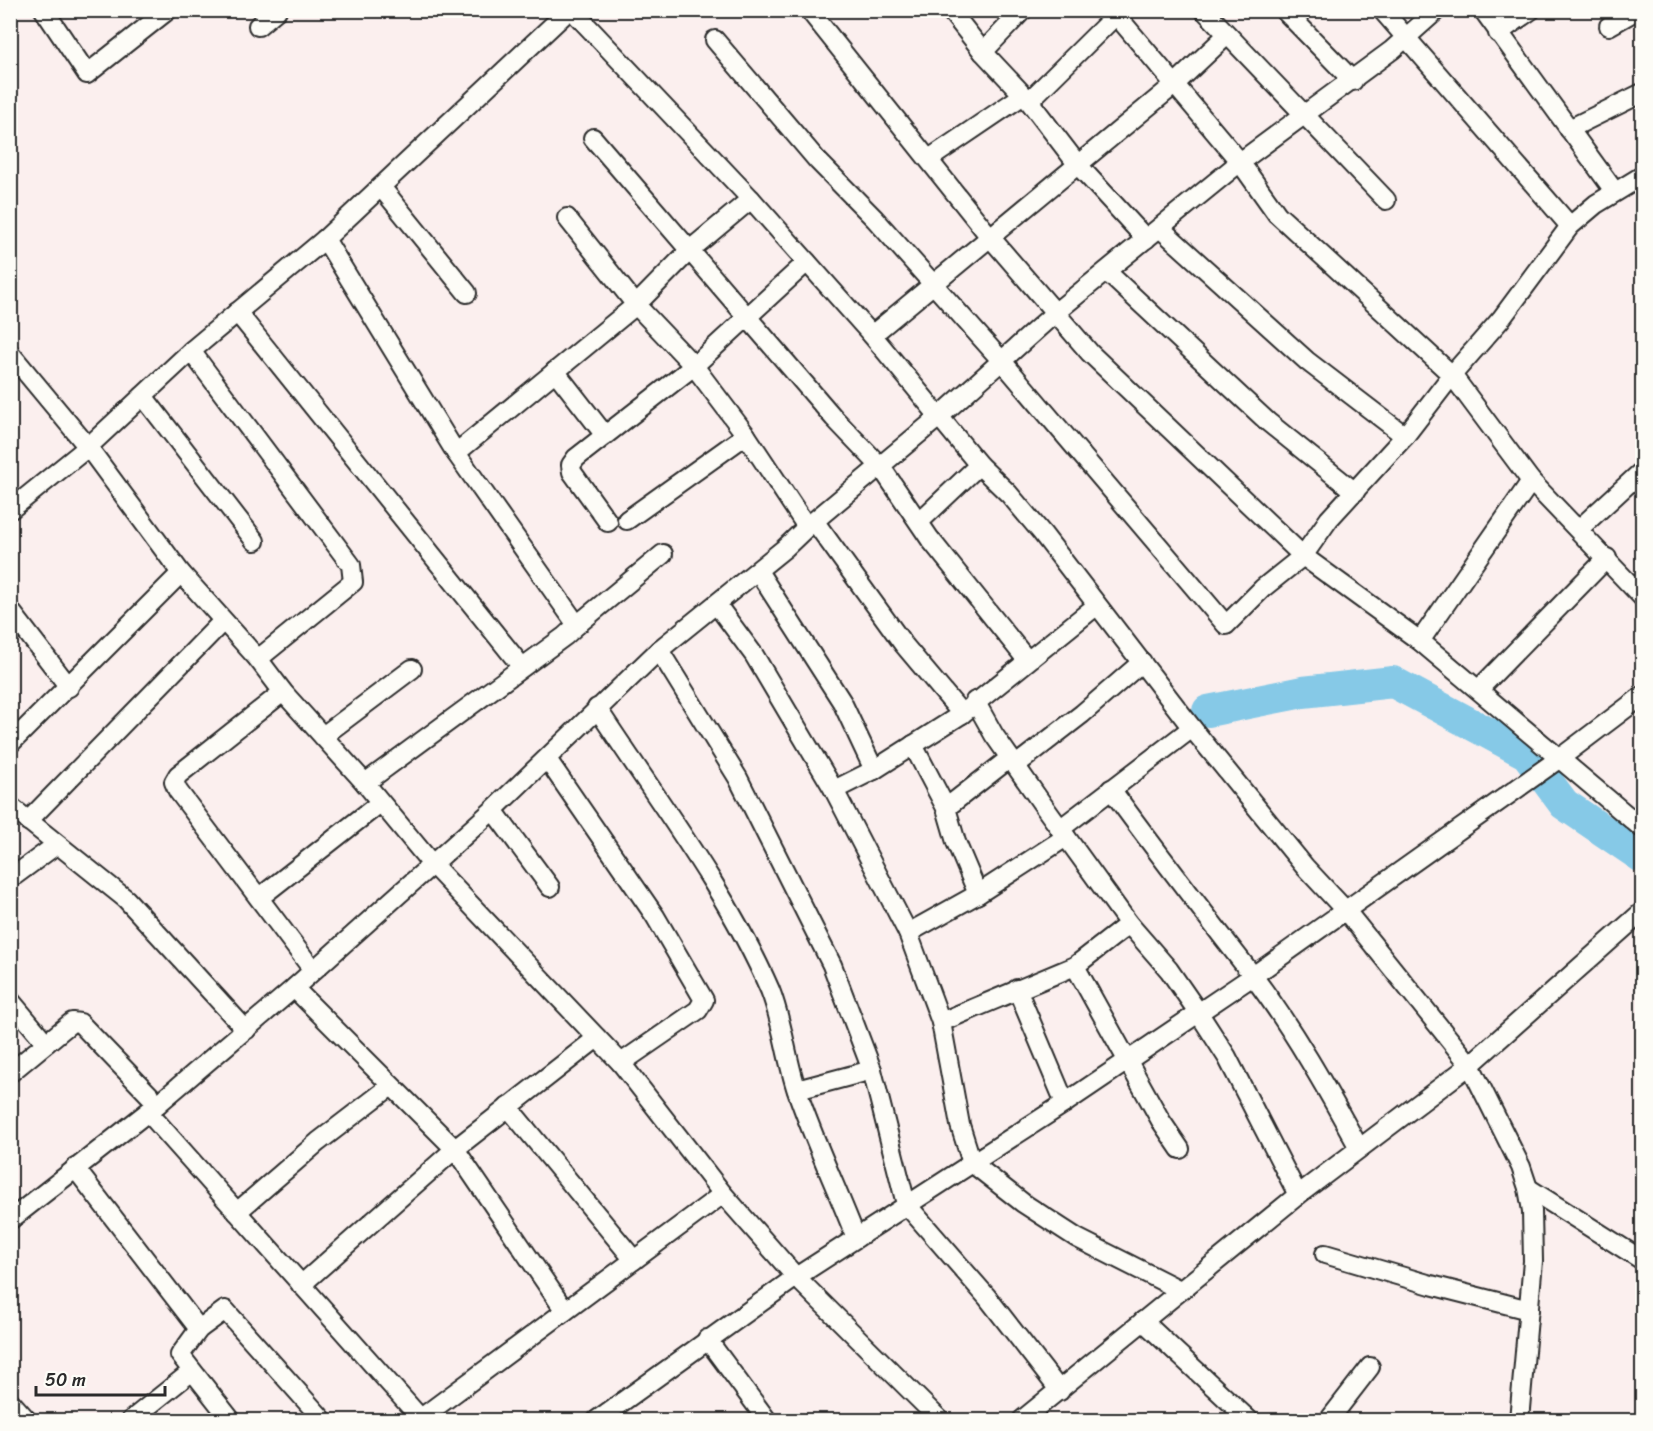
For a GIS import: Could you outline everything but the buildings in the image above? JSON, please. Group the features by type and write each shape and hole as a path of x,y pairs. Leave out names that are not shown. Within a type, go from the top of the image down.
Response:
{"street":[{"path":"44,10 87,74 168,10"},
{"path":"258,26 278,10"},
{"path":"10,510 88,447 191,351 325,239 570,10 751,199 872,336 979,465 1009,494 1042,533 1192,728 1305,867 1346,911 1470,1065 1516,1156 1528,1188 1533,1233 1530,1310 1519,1420"},
{"path":"809,10 990,237 1090,353 1303,556 1420,641 1642,828"},
{"path":"950,10 982,52 1025,99 1078,165 1153,233 1307,361 1405,436"},
{"path":"982,52 1023,10"},
{"path":"1204,10 1306,113 1386,200"},
{"path":"1284,10 1353,81"},
{"path":"1382,10 1570,225"},
{"path":"10,1220 153,1108 246,1030 493,810 659,650 758,571 940,416 1056,312 1240,162 1353,81 1437,10"},
{"path":"1483,10 1615,192"},
{"path":"1498,33 1531,10"},
{"path":"1609,26 1637,10"},
{"path":"928,159 1025,99 1116,12 1174,85 1240,162 1277,214 1452,375 1531,481 1642,597"},
{"path":"872,336 931,284 1174,85 1227,35"},
{"path":"715,40 817,160 874,219 1001,360 1227,625 1263,588 1303,556 1329,519 1405,436 1452,375 1523,292 1570,225 1615,192 1639,185"},
{"path":"1569,129 1642,93"},
{"path":"593,138 747,314 834,418 880,467 919,522 1027,660"},
{"path":"381,187 467,293"},
{"path":"456,453 636,305 690,250 751,199"},
{"path":"567,218 636,305 694,366 904,645 962,714"},
{"path":"325,239 456,453 577,625"},
{"path":"608,522 572,472 571,465 576,458 694,366 747,314 807,262"},
{"path":"1107,272 1269,422 1355,492"},
{"path":"237,312 522,667"},
{"path":"191,351 351,565 354,575 353,582 258,659"},
{"path":"10,353 88,447 181,573 258,659 283,692 431,863 621,1063 723,1194 796,1277 940,1420"},
{"path":"555,371 604,434"},
{"path":"143,396 255,542"},
{"path":"627,520 746,435"},
{"path":"919,522 979,465"},
{"path":"1579,529 1642,471"},
{"path":"1420,641 1531,481"},
{"path":"364,783 577,625 663,554"},
{"path":"1479,689 1607,558"},
{"path":"758,571 842,702 874,770"},
{"path":"10,744 181,573"},
{"path":"717,605 754,655 834,790 908,933 941,1022 960,1125 972,1163 1023,1203 1077,1238 1180,1290"},
{"path":"834,790 874,770 962,714 975,701 1096,606"},
{"path":"10,610 69,687"},
{"path":"28,821 223,621"},
{"path":"659,650 748,798 832,965 872,1070 906,1204 987,1297 1060,1391"},
{"path":"946,808 1082,714 1142,662"},
{"path":"323,736 412,669"},
{"path":"283,692 178,775 174,782 178,791 313,970"},
{"path":"603,1419 707,1339 796,1277 1065,1103 1253,976 1560,758 1642,696"},
{"path":"975,701 994,735 1063,833 1130,924 1169,970 1198,1012 1227,1057 1298,1196"},
{"path":"597,708 730,911 770,992 787,1044 797,1090 856,1238"},
{"path":"908,933 978,894 1063,833 1111,789 1192,728"},
{"path":"913,745 946,808 956,842 978,894"},
{"path":"547,759 655,916 704,999 698,1010 621,1063"},
{"path":"1111,789 1190,897 1253,976 1324,1085 1359,1148"},
{"path":"259,898 380,804"},
{"path":"10,806 126,899 246,1030"},
{"path":"493,810 550,887"},
{"path":"10,879 57,845"},
{"path":"1022,1420 1298,1196 1470,1065 1642,912"},
{"path":"941,1022 1075,966 1130,924"},
{"path":"1075,966 1108,1022 1127,1061 1180,1149"},
{"path":"294,988 455,1149 565,1311"},
{"path":"1017,989 1065,1103"},
{"path":"10,1000 46,1043"},
{"path":"10,1073 72,1022 80,1023 153,1108 237,1212 421,1420 723,1194"},
{"path":"301,1285 455,1149 597,1038"},
{"path":"797,1090 872,1070"},
{"path":"237,1212 318,1142 391,1086"},
{"path":"508,1107 634,1260"},
{"path":"75,1168 199,1329"},
{"path":"1528,1188 1642,1260"},
{"path":"1325,1254 1431,1286 1530,1310"},
{"path":"231,1420 191,1372 180,1355 199,1329 221,1311 229,1311 323,1420"},
{"path":"1143,1321 1249,1420"},
{"path":"707,1339 767,1420"},
{"path":"1329,1420 1370,1367"},
{"path":"131,1420 191,1372"},
{"path":"10,1401 27,1420"}],"waterway":[{"path":"1208,711 1303,692 1393,682 1527,754 1564,804 1642,857"}]}
